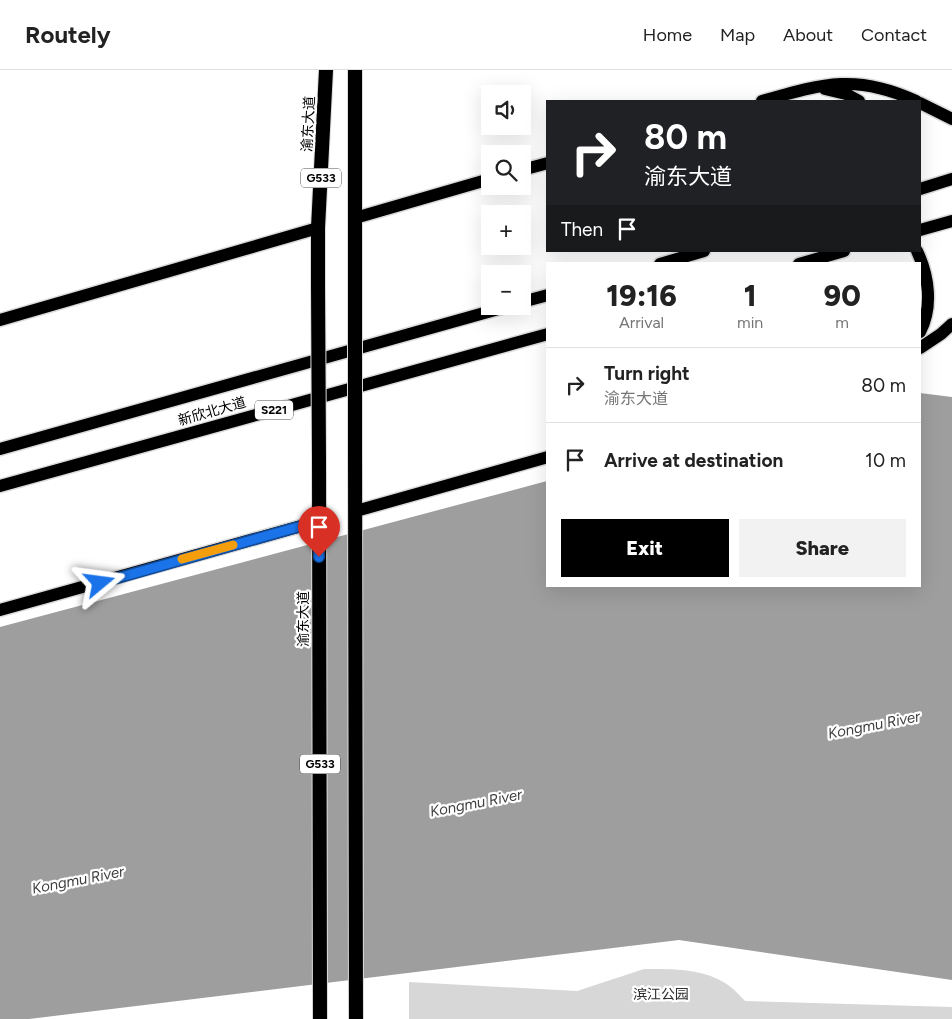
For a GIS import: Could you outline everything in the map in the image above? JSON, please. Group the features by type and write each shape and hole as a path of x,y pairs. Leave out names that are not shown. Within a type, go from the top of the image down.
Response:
{"highway":[{"name":"渝东大道","path":"320,1019 318,228 326,70"},
{"name":"G533","path":"355,70 356,1019"}],"main road":[{"path":"766,100 826,84 857,84 888,90 913,100"},
{"path":"810,88 834,90 857,100"},
{"path":"921,104 952,119"},
{"path":"531,168 546,164"},
{"path":"921,189 952,178"},
{"path":"355,218 481,182"},
{"path":"921,230 952,221"},
{"path":"0,320 318,228"},
{"path":"667,262 701,252"},
{"path":"806,262 841,252"},
{"path":"921,264 928,290 926,314 921,329"},
{"path":"531,300 546,296"},
{"name":"新欣北大道","path":"0,449 481,314"},
{"path":"921,347 952,324"},
{"name":"新欣北大道","path":"0,486 546,335"},
{"path":"356,511 546,458"},
{"path":"3,609 319,521"}],"green space":[{"name":"滨江公园","path":"644,969 698,972 709,975 728,985 745,1001 952,1007 952,1019 409,1019 409,982 577,991"}],"water":[{"name":"Kongmu River","path":"921,393 952,397 952,980 679,940 29,1019 0,1019 0,627 546,481 546,587 921,587"}],"slow traffic":[{"path":"182,559 233,545"}],"route":[{"path":"100,583 319,521 319,557"}]}
